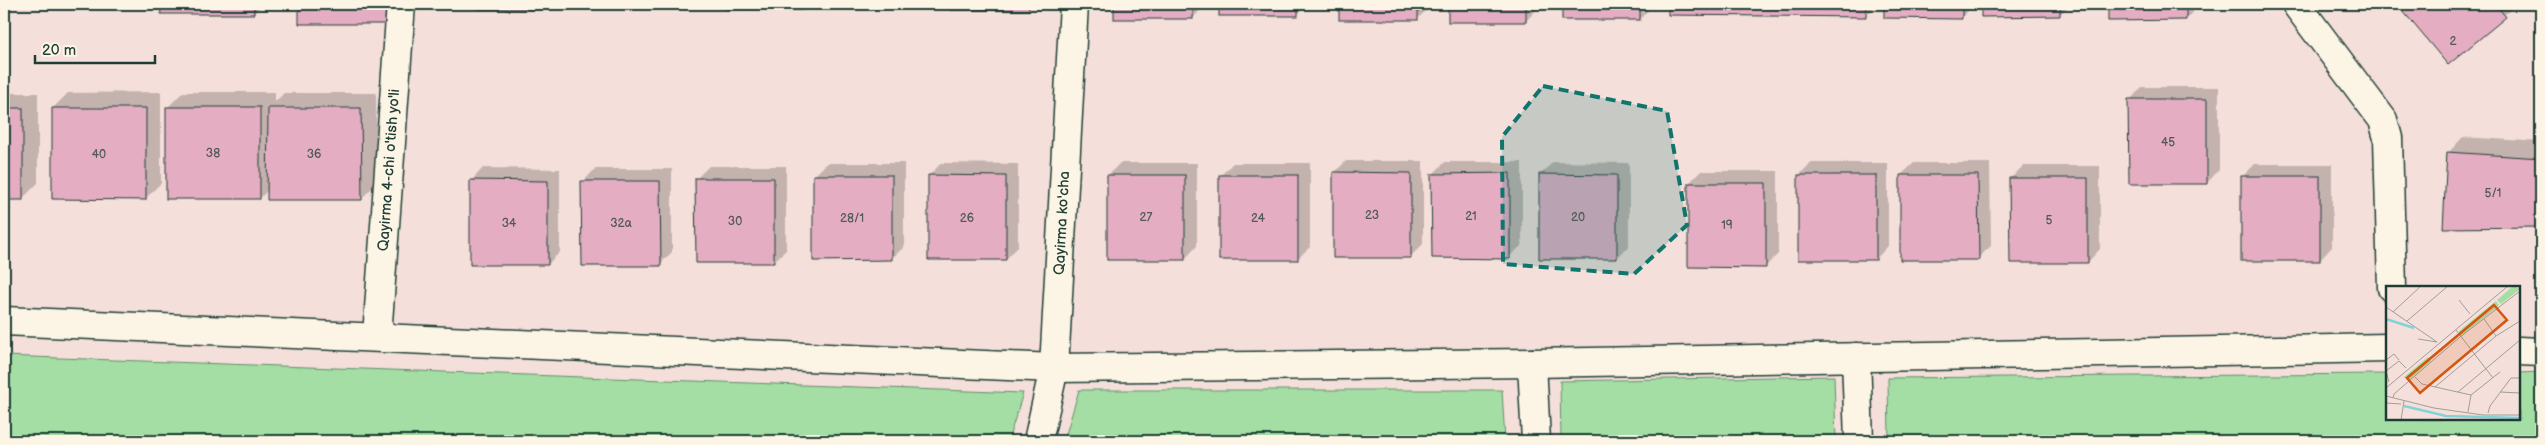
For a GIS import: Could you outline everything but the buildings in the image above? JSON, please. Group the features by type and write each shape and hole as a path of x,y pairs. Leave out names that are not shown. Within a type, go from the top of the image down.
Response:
{"street":[{"name":"Qayirma 4-chi o'tish yo'li","path":"377,336 401,4"},
{"name":"Qayirma ko'cha","path":"1038,441 1054,368 1074,4"},
{"path":"2296,4 2383,120 2388,138 2392,286"},
{"path":"4,321 377,336 1054,368 1532,363 2386,348"},
{"path":"2520,351 2541,352"},
{"path":"1856,357 1859,441"},
{"path":"1532,363 1536,441"}],"highlighted area":[{"path":"1543,86 1667,111 1687,225 1634,274 1503,264 1502,137"}],"green space":[{"path":"4,356 1023,393 1008,441 4,441"},
{"path":"2541,372 2541,441 1889,441 1888,378 2386,374 2386,420 2520,420 2520,373"},
{"path":"1834,376 1836,441 1561,441 1560,381"},
{"path":"1079,390 1502,390 1505,441 1064,441"}]}
